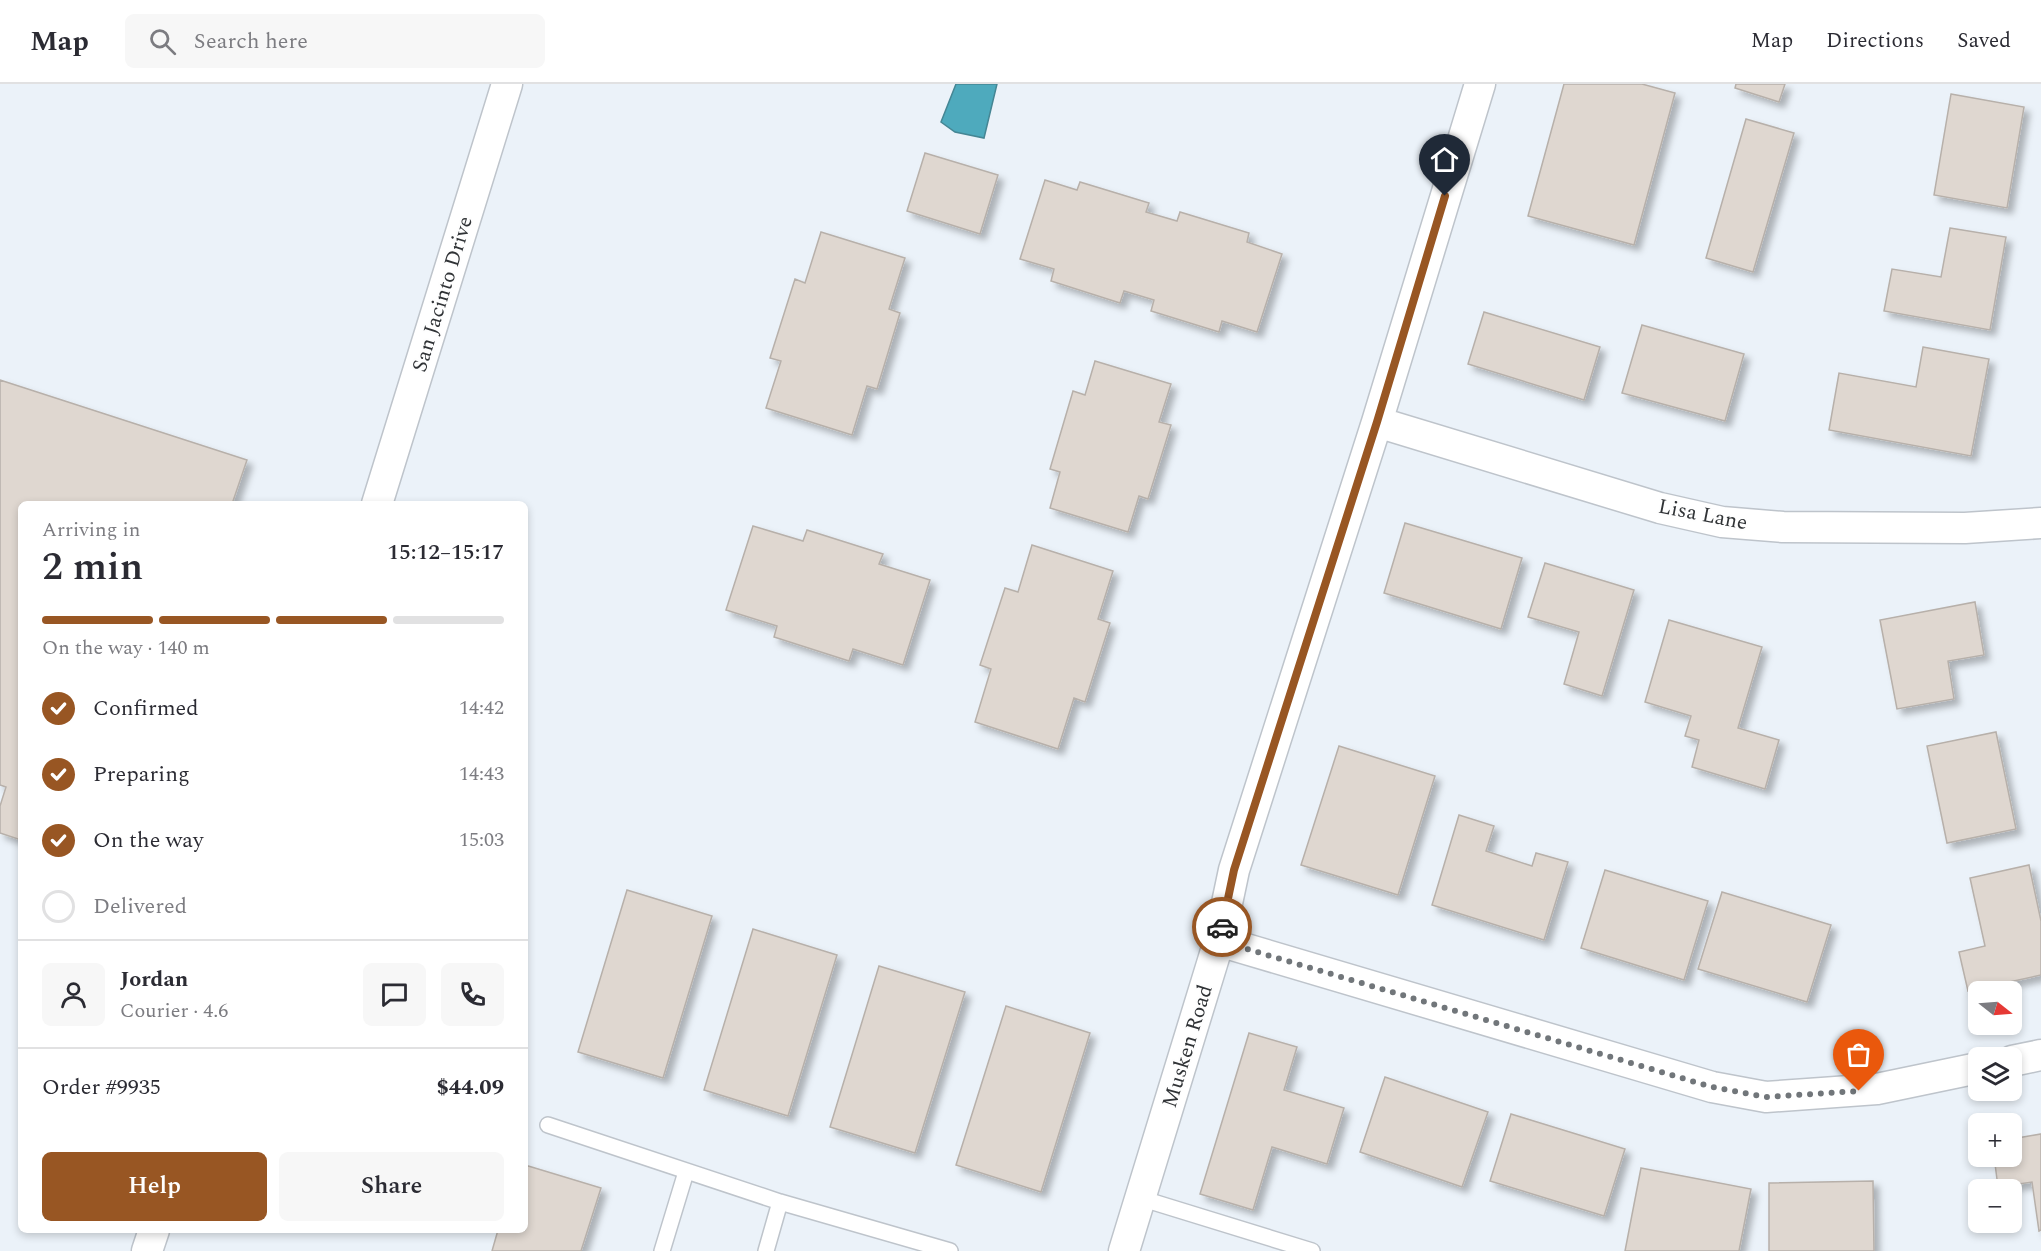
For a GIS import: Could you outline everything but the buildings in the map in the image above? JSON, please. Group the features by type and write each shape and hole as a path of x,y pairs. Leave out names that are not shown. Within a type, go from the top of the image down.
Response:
{"street":[{"name":"San Jacinto Drive","path":"378,501 507,84"},
{"name":"Musken Road","path":"1124,1251 1220,941 1234,870 1377,422 1480,84"},
{"name":"Lisa Lane","path":"1377,422 1660,508 1722,522 1783,527 1965,528 2041,523"},
{"path":"1220,941 1712,1087 1766,1097 1877,1089 1968,1070"},
{"path":"2022,1059 2041,1055"},
{"path":"147,1251 153,1233"}],"lane":[{"path":"548,1125 780,1202 950,1251"},
{"path":"662,1251 686,1172"},
{"path":"1140,1198 1312,1251"},
{"path":"766,1251 780,1202"}],"water":[{"path":"956,84 997,84 984,138 955,132 941,122"}],"way so far":[{"path":"1222,927 1220,941 1712,1087 1766,1097 1859,1091"}],"route":[{"path":"1222,927 1234,870 1377,422 1445,196"}]}
